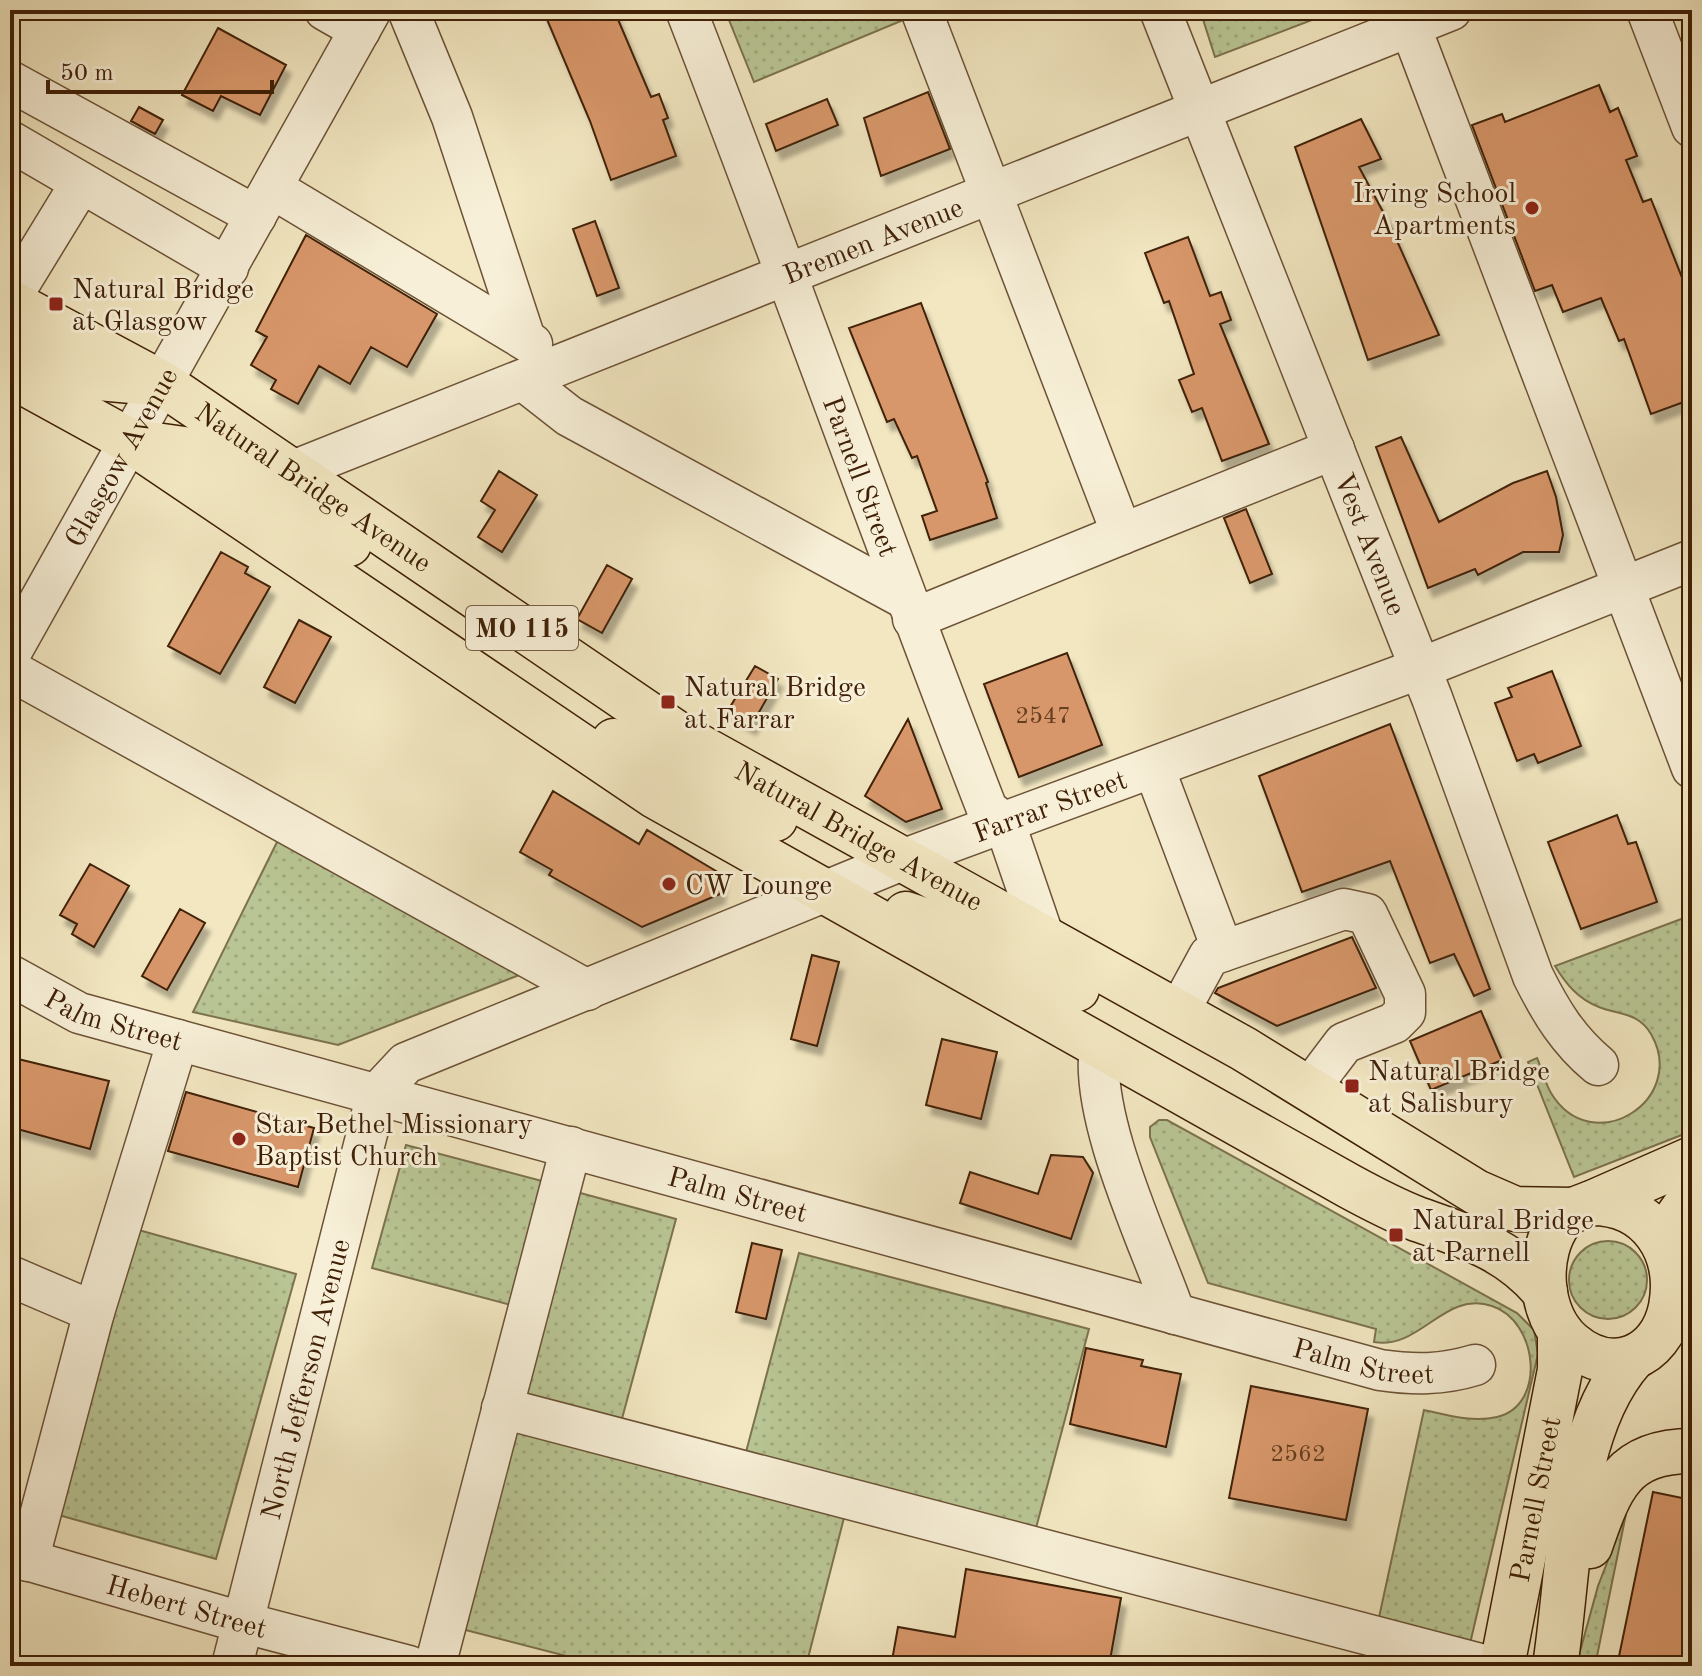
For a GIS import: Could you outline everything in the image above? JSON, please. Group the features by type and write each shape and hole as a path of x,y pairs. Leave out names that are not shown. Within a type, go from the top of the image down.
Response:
{"main road":[{"name":"Natural Bridge Avenue","path":"10,301 163,384 682,737 1244,1049 1498,1203 1533,1211 1583,1206"},
{"path":"10,340 77,376 163,384"},
{"name":"MO 115","path":"10,375 130,441 655,796 1360,1192 1414,1218 1496,1248 1515,1260 1553,1312"},
{"path":"130,441 205,452 359,551 473,594"},
{"path":"501,692 598,733 752,810 833,840 902,860"},
{"path":"825,891 975,937 1131,1017 1244,1049"},
{"name":"MO 115","path":"1583,1206 1692,1159"},
{"path":"1677,1276 1649,1223 1620,1205 1583,1206 1558,1225 1547,1248 1553,1312 1585,1352 1616,1360 1660,1353 1677,1276 1676,1219 1692,1196"},
{"name":"Parnell Street","path":"1502,1666 1560,1370 1553,1312"},
{"name":"Parnell Street","path":"1556,1655 1572,1534 1592,1429 1607,1395 1660,1353"},
{"path":"1556,1655 1601,1515 1615,1485 1626,1469 1639,1461 1659,1454 1692,1451"}],"street":[{"path":"325,10 366,20"},
{"path":"408,10 452,117 525,339"},
{"name":"Parnell Street","path":"686,10 789,274 910,609 987,809 1005,824 1044,938"},
{"path":"921,10 1122,534"},
{"name":"Vest Avenue","path":"1160,10 1421,668 1533,976 1573,1044 1598,1065"},
{"name":"Bremen Avenue","path":"293,471 1198,109 1407,18 1451,10"},
{"path":"1647,10 1692,127"},
{"path":"1407,18 1692,768"},
{"name":"Glasgow Avenue","path":"10,654 366,20"},
{"path":"10,81 264,202 525,339 563,364"},
{"path":"10,141 228,268"},
{"path":"10,301 81,183"},
{"path":"523,380 569,416 910,609 1122,534 1334,449"},
{"name":"Farrar Street","path":"377,1094 406,1063 825,891 1421,668 1692,560"},
{"path":"10,670 587,990"},
{"path":"1154,768 1223,951"},
{"path":"1178,1013 1209,956 1344,909 1357,909 1374,922 1405,994 1405,1012 1394,1023 1344,1043 1310,1088"},
{"name":"Palm Street","path":"10,975 79,1013 1380,1370 1436,1374 1475,1365"},
{"path":"19,1558 178,1040"},
{"path":"1100,1046 1098,1080 1105,1121 1175,1314"},
{"name":"North Jefferson Avenue","path":"232,1666 377,1094"},
{"path":"435,1666 571,1147"},
{"path":"10,1276 94,1312"},
{"path":"502,1408 1488,1666"},
{"name":"Hebert Street","path":"19,1558 241,1622 409,1666"}],"green space":[{"path":"725,10 910,10 913,16 754,82"},
{"path":"1200,10 1338,10 1215,57"},
{"path":"282,832 527,972 338,1045 193,1012"},
{"path":"1692,915 1692,1131 1574,1177 1528,1062 1537,1058 1551,1093 1569,1113 1589,1122 1611,1122 1631,1114 1647,1100 1657,1081 1659,1058 1646,1027 1628,1015 1585,1000 1568,985 1555,966"},
{"path":"1159,1120 1167,1120 1517,1313 1534,1330 1538,1354 1469,1648 1378,1622 1424,1410 1479,1419 1497,1417 1513,1409 1524,1397 1530,1381 1527,1345 1519,1328 1507,1315 1492,1306 1475,1303 1446,1312 1406,1338 1374,1342 1376,1329 1208,1283 1150,1137 1150,1127"},
{"path":"406,1145 557,1185 522,1308 372,1268"},
{"path":"573,1191 676,1219 620,1426 518,1398"},
{"path":"135,1229 296,1274 216,1559 55,1514"},
{"path":"1608,1241 1623,1244 1636,1252 1644,1265 1647,1280 1644,1295 1636,1308 1623,1316 1608,1319 1593,1316 1580,1308 1572,1295 1569,1280 1572,1265 1580,1252 1593,1244"},
{"path":"799,1253 1089,1329 1036,1528 746,1452"},
{"path":"516,1420 846,1510 806,1666 605,1666 458,1628"},
{"path":"1626,1514 1595,1666 1576,1666 1598,1586"}],"building":[{"path":"543,10 614,10 651,97 659,94 668,118 663,120 676,156 611,180 590,121"},
{"path":"218,28 286,65 260,115 221,96 213,111 182,95"},
{"name":"Irving School Apartments","path":"1599,85 1610,112 1618,108 1637,156 1626,160 1643,202 1651,199 1692,303 1692,399 1651,414 1624,339 1619,341 1601,298 1563,312 1552,285 1535,291 1472,125 1502,114 1505,122"},
{"path":"928,92 950,149 881,176 864,118"},
{"path":"827,99 838,125 776,151 766,124"},
{"path":"139,107 163,120 155,134 131,121"},
{"path":"1361,119 1381,159 1359,167 1389,223 1439,335 1368,360 1295,147"},
{"path":"595,221 619,288 597,296 573,229"},
{"path":"306,235 437,314 407,367 371,347 350,384 319,366 298,404 271,389 276,380 251,365 267,337 256,331"},
{"path":"1188,237 1210,296 1221,292 1231,320 1220,324 1269,444 1222,461 1202,408 1192,412 1179,380 1194,374 1169,301 1164,303 1145,253"},
{"path":"921,303 988,482 997,518 930,540 922,516 937,511 917,456 912,458 894,419 887,422 849,328"},
{"path":"1401,437 1439,522 1513,483 1547,471 1556,497 1563,535 1559,552 1523,552 1478,575 1475,569 1428,588 1376,447"},
{"path":"499,471 537,495 502,552 478,537 495,510 481,501"},
{"path":"1246,509 1272,574 1250,583 1224,518"},
{"path":"221,552 248,567 245,573 270,587 220,674 168,646"},
{"path":"607,565 632,579 602,633 577,619"},
{"path":"299,620 331,637 295,703 264,687"},
{"path":"1067,653 1102,745 1019,777 984,684"},
{"path":"755,666 778,679 751,726 727,712"},
{"path":"1552,671 1581,746 1538,763 1534,754 1517,761 1495,703 1512,697 1508,688"},
{"path":"908,719 942,809 906,822 865,796"},
{"path":"1390,724 1490,989 1474,996 1454,954 1430,963 1390,861 1302,892 1259,776"},
{"path":"553,791 639,844 647,830 721,874 720,894 642,927 549,875 552,870 520,852"},
{"path":"1617,815 1628,844 1636,842 1657,902 1581,929 1548,842"},
{"path":"90,864 129,886 94,947 72,934 77,924 60,915"},
{"path":"180,909 205,923 167,990 142,976"},
{"path":"1352,937 1376,988 1277,1026 1215,993 1218,988"},
{"path":"812,955 839,962 817,1046 791,1039"},
{"path":"1481,1011 1502,1060 1431,1090 1410,1041"},
{"path":"942,1039 997,1052 981,1119 926,1105"},
{"path":"18,1059 109,1081 90,1149 10,1127 10,1087"},
{"name":"Star Bethel Missionary Baptist Church","path":"186,1092 314,1128 298,1187 168,1151"},
{"path":"1051,1155 1083,1157 1093,1173 1071,1239 960,1203 970,1172 1038,1194"},
{"path":"752,1243 782,1250 766,1319 736,1312"},
{"path":"1086,1348 1143,1360 1141,1366 1181,1374 1166,1447 1070,1424"},
{"path":"1251,1386 1368,1409 1346,1520 1229,1498"},
{"path":"1653,1492 1692,1500 1692,1666 1617,1666"},
{"path":"966,1569 1121,1598 1109,1666 891,1666 898,1627 955,1637"}],"place":[{"name":"Irving School Apartments","path":"1532,208"},
{"name":"Natural Bridge at Glasgow","path":"56,304"},
{"name":"Natural Bridge at Farrar","path":"668,702"},
{"name":"CW Lounge","path":"669,884"},
{"name":"Natural Bridge at Salisbury","path":"1352,1086"},
{"name":"Star Bethel Missionary Baptist Church","path":"239,1139"},
{"name":"Natural Bridge at Parnell","path":"1396,1235"}]}
